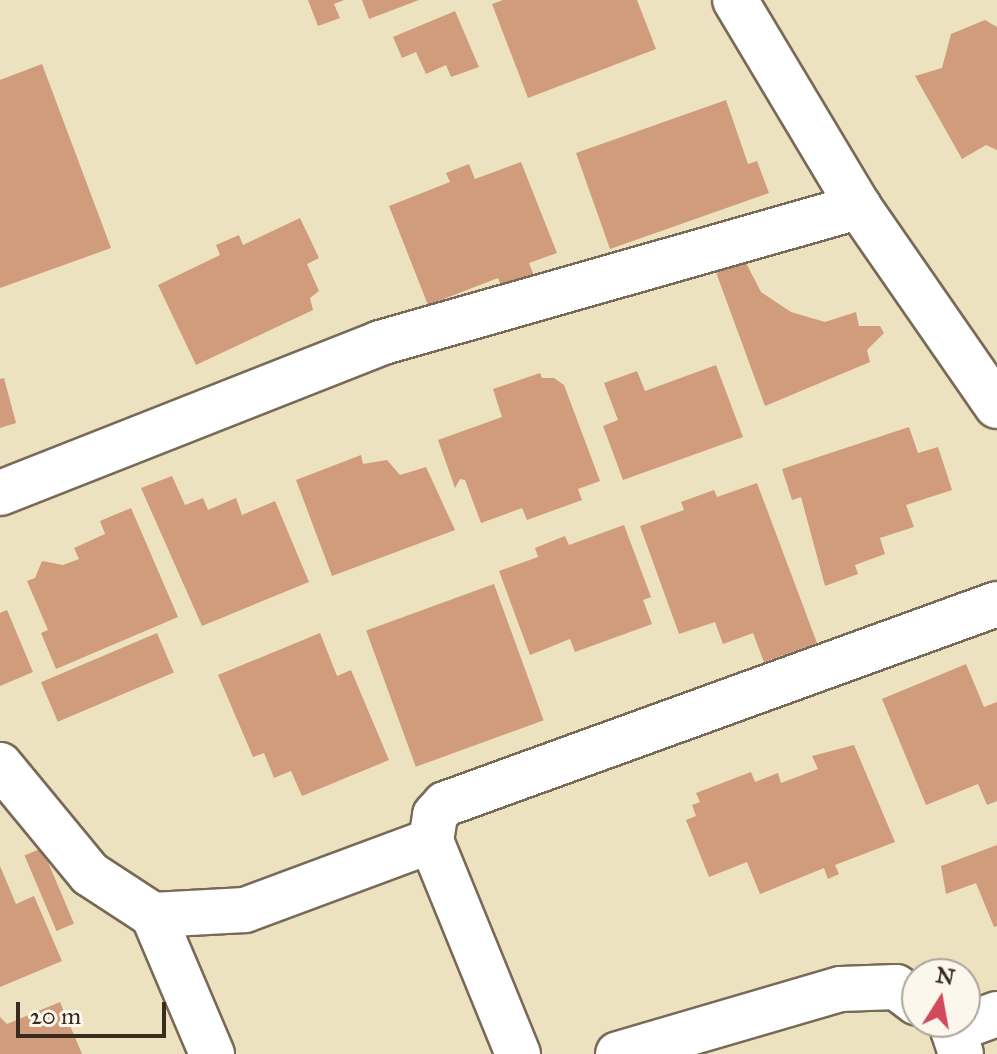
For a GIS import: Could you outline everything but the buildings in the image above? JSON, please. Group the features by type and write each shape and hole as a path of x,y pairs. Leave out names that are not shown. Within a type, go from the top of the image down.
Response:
{"street":[{"path":"746,3 859,207 997,406"},
{"path":"0,493 380,343 859,207"},
{"path":"518,1054 431,841 435,815 445,804 997,604"},
{"path":"0,765 90,874 153,915 212,1054"},
{"path":"153,915 245,910 431,841"},
{"path":"618,1054 841,989 896,987 901,991"}]}
